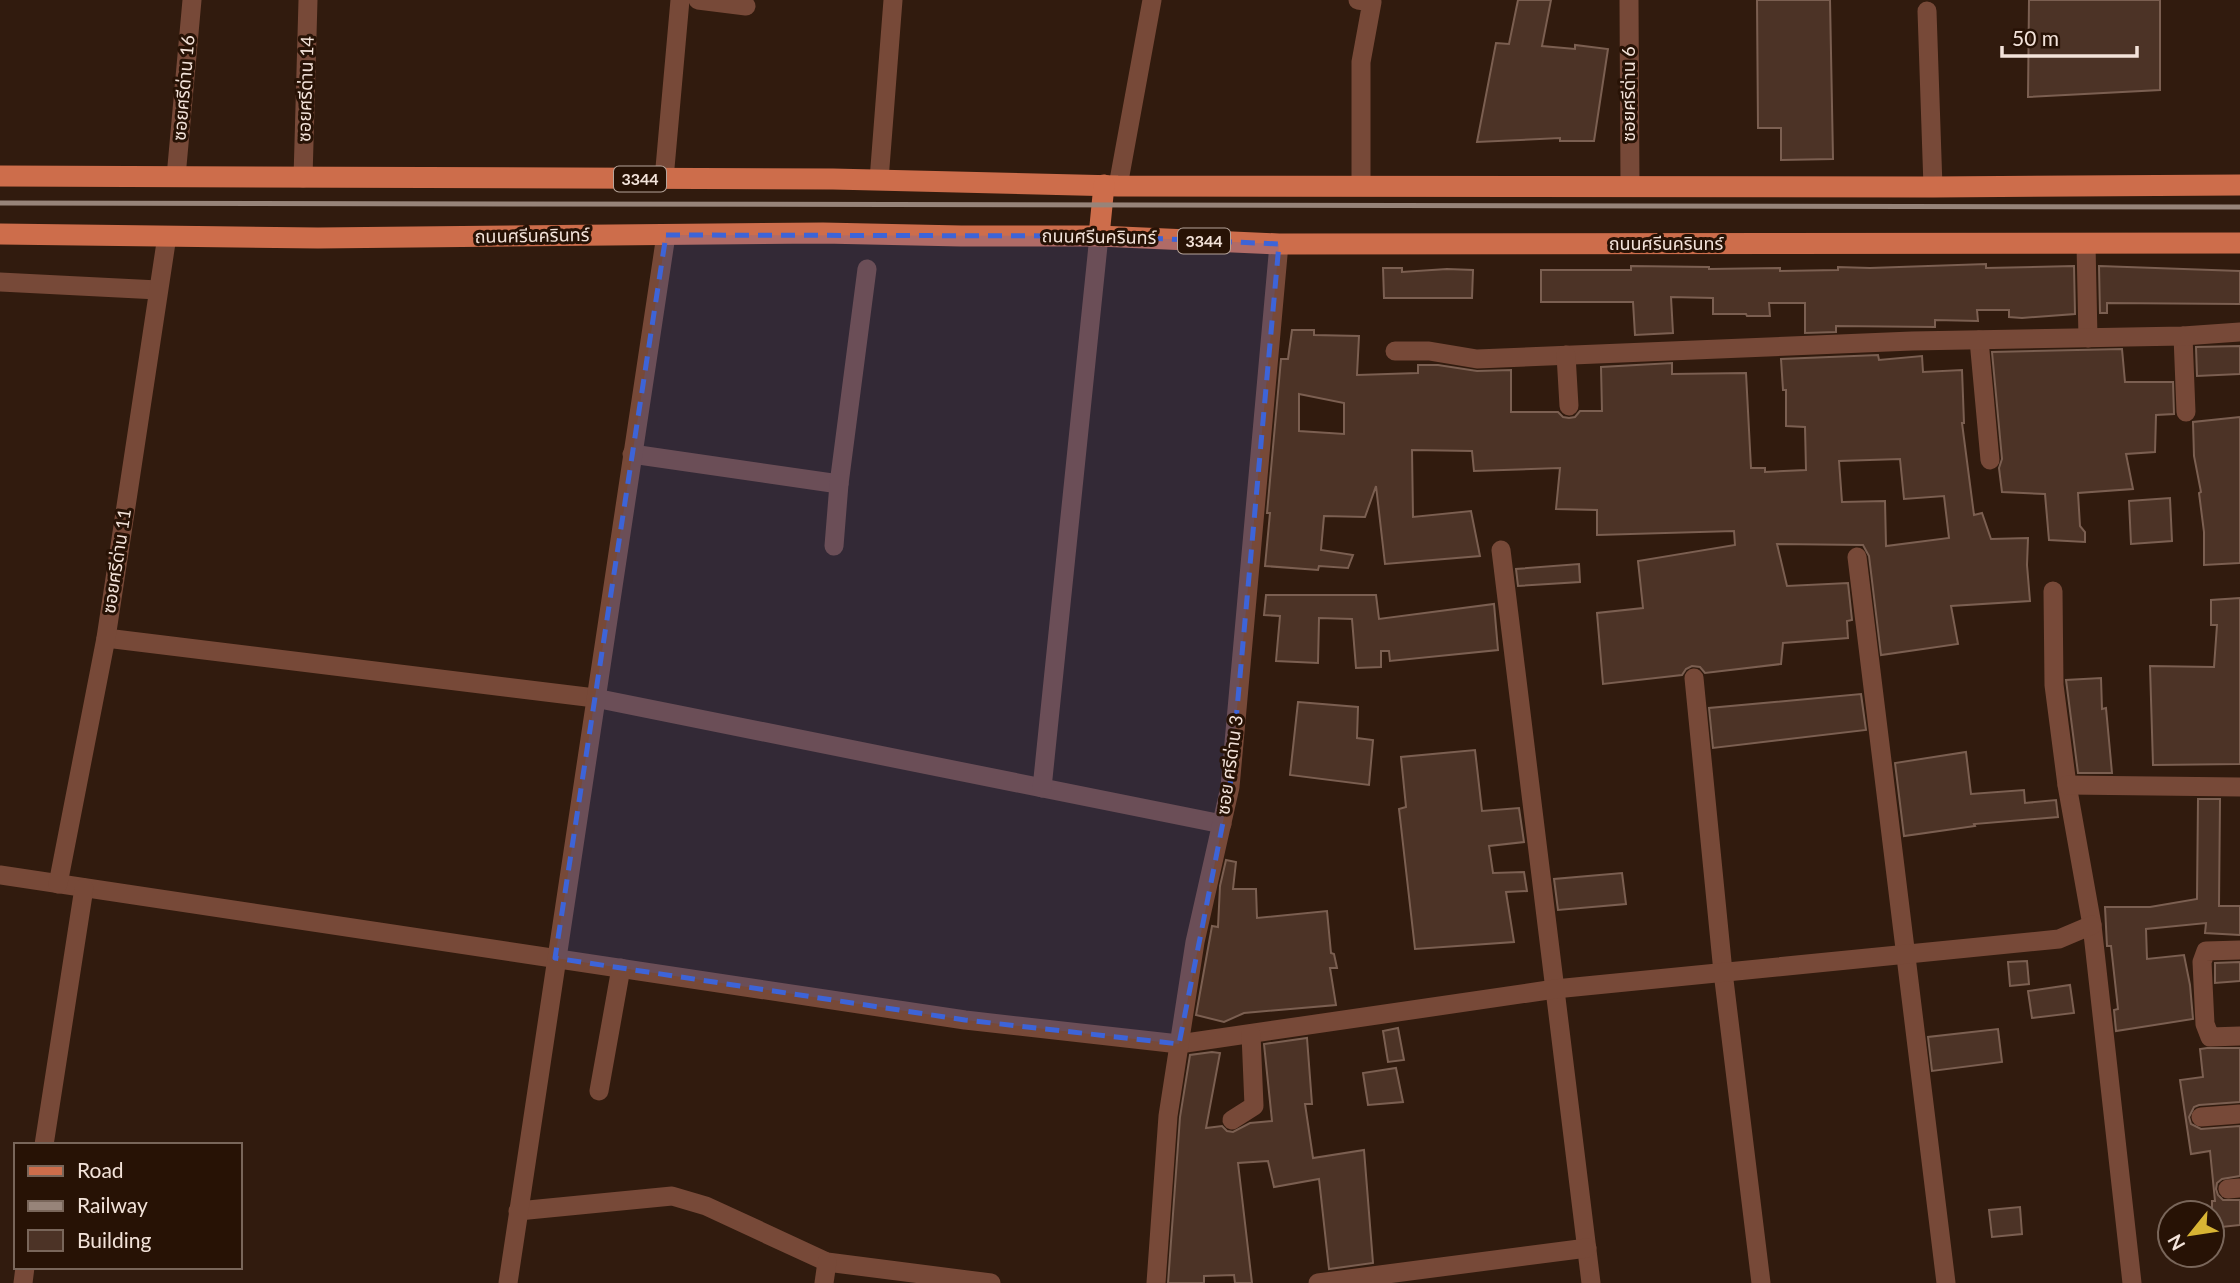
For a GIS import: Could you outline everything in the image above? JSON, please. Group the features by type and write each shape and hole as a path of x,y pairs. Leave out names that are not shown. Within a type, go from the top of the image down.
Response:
{"main road":[{"name":"3344","path":"0,176 879,180 1111,186 2240,185"},
{"path":"1099,236 1111,186"},
{"name":"ถนนศรีนครินทร์","path":"0,234 318,238 823,233 1099,236 1279,244 2240,243"}],"street":[{"name":"ซอยศรีด่าน 16","path":"176,177 192,0"},
{"name":"ซอยศรีด่าน 14","path":"303,178 308,0"},
{"path":"664,179 680,0"},
{"path":"698,0 746,6"},
{"path":"879,180 893,0"},
{"path":"1111,186 1152,0"},
{"name":"ซอยศรีด่าน 6","path":"1629,0 1630,187"},
{"path":"1361,186 1361,62 1368,1"},
{"path":"1927,11 1933,187"},
{"path":"508,1283 666,235"},
{"name":"ซอยศรีด่าน 11","path":"58,884 106,638 167,236"},
{"path":"1042,788 1099,236"},
{"name":"ซอย ศรีด่าน 3","path":"1156,1283 1168,1116 1195,942 1230,787 1279,244"},
{"path":"2085,244 2088,338"},
{"path":"834,546 839,484 867,269"},
{"path":"0,282 158,290"},
{"path":"1395,351 1429,351 1477,359 2240,332"},
{"path":"2183,336 2186,412"},
{"path":"1979,340 1990,460"},
{"path":"1566,355 1569,405"},
{"path":"632,454 839,484"},
{"path":"1501,550 1591,1283"},
{"path":"1857,557 1946,1283"},
{"path":"2053,591 2054,685 2067,785 2092,925 2132,1283"},
{"path":"106,638 595,698 1222,824"},
{"path":"1694,678 1723,972 1761,1283"},
{"path":"2067,785 2240,787"},
{"path":"0,875 965,1020 1179,1044 1555,989 2059,939 2092,925"},
{"path":"44,1143 84,888"},
{"path":"2240,950 2206,951 2202,962 2205,1024 2210,1037 2240,1035"},
{"path":"599,1090 621,968"},
{"path":"1232,1120 1254,1106 1251,1034"},
{"path":"2202,1117 2240,1114"},
{"path":"518,1211 672,1196 706,1206 827,1262 991,1283"},
{"path":"1318,1283 1587,1248"},
{"path":"824,1283 827,1262"}],"highlighted area":[{"path":"666,235 1099,236 1279,244 1230,787 1179,1044 965,1020 555,958"}],"building":[{"path":"1518,0 1551,0 1542,46 1575,49 1575,45 1608,49 1594,141 1560,141 1560,138 1477,142 1496,43 1509,44"},
{"path":"1757,0 1830,0 1833,159 1781,160 1781,128 1758,128"},
{"path":"2029,0 2160,0 2160,90 2028,97"},
{"path":"1986,264 1986,268 2074,266 2075,314 2022,318 2009,317 2009,310 1977,310 1978,321 1935,320 1935,327 1836,326 1836,332 1805,333 1805,303 1769,303 1770,316 1747,316 1713,314 1713,298 1671,297 1673,333 1635,335 1633,302 1541,302 1541,270 1631,270 1631,266 1780,268 1780,271"},
{"path":"2099,266 2240,271 2240,304 2107,303 2107,313 2100,313"},
{"path":"1383,268 1402,268 1402,272 1473,270 1472,298 1384,298"},
{"path":"1292,330 1314,330 1314,335 1359,336 1357,375 1418,373 1418,365 1477,371 1511,370 1511,412 1558,412 1569,418 1575,417 1580,411 1602,411 1601,367 1672,363 1672,374 1746,373 1751,468 1765,468 1765,472 1806,470 1805,427 1786,426 1786,390 1783,390 1781,359 1878,355 1879,360 1922,356 1923,372 1962,370 1962,423 1974,515 1982,513 1991,539 2028,538 2030,601 1951,606 1958,644 1881,655 1869,556 1863,545 1777,544 1787,586 1848,583 1852,620 1847,621 1848,638 1783,643 1781,664 1705,673 1700,667 1692,666 1682,675 1603,684 1597,613 1643,608 1638,561 1735,545 1734,531 1597,535 1597,510 1556,509 1560,468 1474,471 1472,451 1412,450 1413,517 1471,511 1480,556 1385,564 1376,486 1365,517 1324,516 1321,550 1353,555 1348,568 1319,566 1318,570 1265,566 1281,359 1288,359","holes":["1299,394 1344,403 1344,434 1299,431","1900,459 1904,499 1944,496 1949,538 1886,546 1885,501 1842,502 1839,461"]},
{"path":"2240,346 2240,374 2197,376 2196,347"},
{"path":"2122,349 2125,382 2173,382 2174,414 2156,415 2155,452 2126,454 2133,489 2078,493 2080,526 2085,532 2085,542 2049,540 2045,494 2002,492 1999,468 2002,459 1992,352"},
{"path":"2240,417 2240,563 2204,565 2201,492 2194,456 2193,422"},
{"path":"2170,498 2172,541 2131,544 2129,501"},
{"path":"1579,564 1580,582 1518,586 1516,569"},
{"path":"1266,595 1376,595 1379,619 1494,604 1498,650 1390,661 1389,651 1381,651 1381,667 1356,668 1352,619 1319,618 1318,663 1276,661 1280,616 1264,615"},
{"path":"2240,598 2240,764 2153,765 2150,666 2214,667 2217,625 2211,625 2211,600"},
{"path":"2101,678 2102,709 2106,708 2112,773 2078,773 2066,680"},
{"path":"1861,694 1866,730 1713,748 1709,708"},
{"path":"1298,702 1358,707 1357,738 1373,740 1369,785 1290,775"},
{"path":"1475,750 1482,811 1519,808 1524,842 1489,846 1493,873 1524,872 1527,891 1506,892 1514,942 1415,949 1399,809 1406,807 1401,757"},
{"path":"1966,752 1971,794 2024,790 2025,803 2056,800 2058,817 1974,824 1975,826 1904,836 1895,763"},
{"path":"2198,799 2220,799 2219,906 2240,906 2240,935 2205,933 2206,923 2146,929 2147,959 2184,955 2193,1019 2116,1031 2114,1010 2118,1009 2111,946 2107,946 2105,907 2150,907 2197,899"},
{"path":"1226,860 1236,862 1233,889 1256,889 1257,918 1327,911 1331,953 1334,954 1337,968 1330,968 1336,1005 1244,1013 1224,1022 1196,1015 1212,926 1218,927 1220,886"},
{"path":"1622,873 1626,904 1558,910 1554,879"},
{"path":"2027,961 2029,984 2010,986 2008,962"},
{"path":"2240,962 2240,981 2215,983 2215,963"},
{"path":"2070,985 2074,1013 2032,1018 2028,991"},
{"path":"1398,1028 1404,1060 1388,1062 1383,1031"},
{"path":"1998,1029 2002,1062 1932,1071 1928,1037"},
{"path":"1307,1038 1312,1104 1305,1104 1313,1158 1364,1150 1373,1263 1329,1269 1319,1179 1274,1187 1268,1161 1238,1163 1252,1283 1235,1283 1234,1275 1204,1276 1204,1283 1168,1283 1180,1117 1190,1055 1220,1053 1206,1128 1222,1126 1233,1132 1250,1123 1272,1121 1264,1044"},
{"path":"2240,1048 2240,1102 2199,1105 2194,1107 2189,1117 2191,1124 2201,1129 2240,1126 2240,1176 2222,1179 2217,1183 2216,1189 2222,1199 2215,1199 2210,1151 2191,1154 2180,1080 2203,1077 2200,1049"},
{"path":"1396,1068 1403,1102 1368,1105 1363,1073"},
{"path":"2226,1200 2240,1200 2240,1225 2226,1226"},
{"path":"2020,1207 2022,1234 1992,1237 1989,1210"}],"railway":[{"path":"0,203 2240,207"}]}
